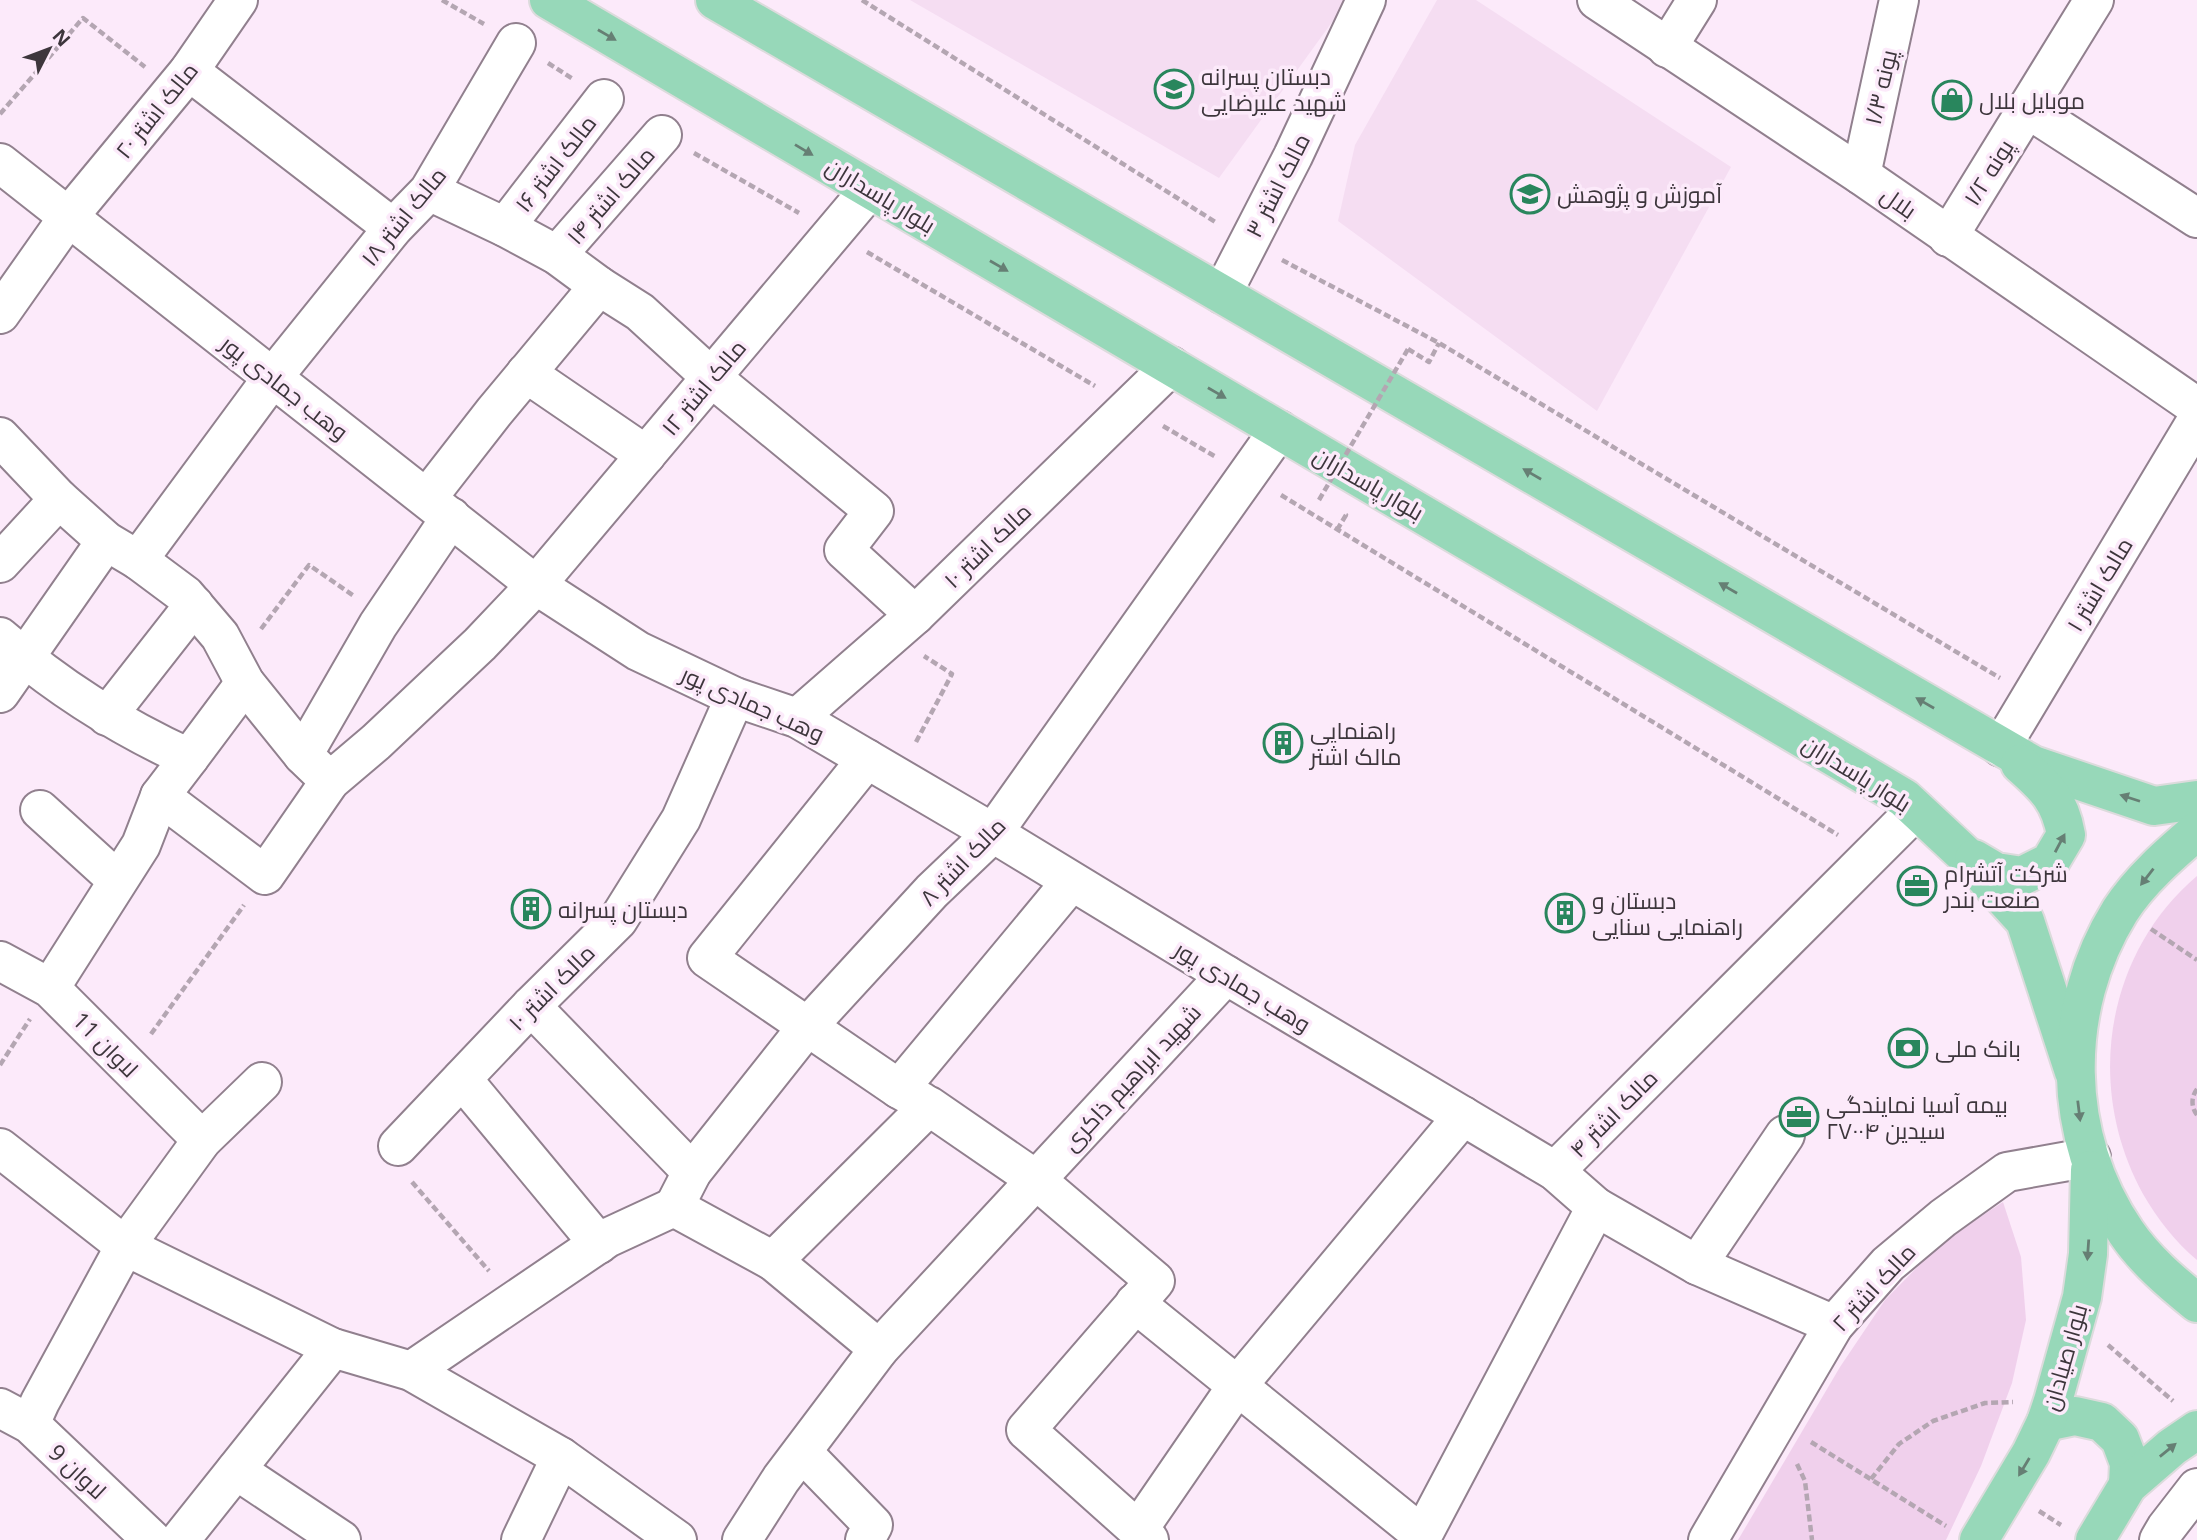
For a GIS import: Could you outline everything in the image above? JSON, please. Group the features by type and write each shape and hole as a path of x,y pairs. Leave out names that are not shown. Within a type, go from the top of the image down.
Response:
{"main road":[{"name":"بلوار پاسداران","path":"549,0 1904,798 1963,853 2025,922 2074,1072"},
{"path":"715,0 2033,765 2154,806 2197,800"},
{"path":"1963,853 1996,872 2022,877 2050,862 2066,835 2063,814 2048,788 2001,747"},
{"path":"2197,831 2149,874 2121,911 2095,961 2079,1016 2074,1072 2081,1129 2106,1198 2127,1233 2164,1277 2197,1303"},
{"name":"بلوار صیادان","path":"1968,1537 2009,1491 2031,1454 2050,1411 2077,1318 2088,1254 2091,1157"},
{"path":"2050,1411 2102,1422 2120,1439 2129,1463 2128,1485"},
{"path":"2079,1533 2172,1447 2187,1417"}],"street":[{"name":"مالک اشتر ۲۰","path":"0,314 69,216 182,81 238,0"},
{"name":"مالک اشتر ۳","path":"1222,294 1293,156 1366,0"},
{"name":"بلال","path":"1597,0 1861,175 2197,407"},
{"path":"1667,48 1697,0"},
{"name":"پونه ۱/۳","path":"1861,175 1899,0"},
{"name":"پونه ۱/۲","path":"1948,237 2094,0"},
{"name":"مالک اشتر ۱۸","path":"0,693 12,648 122,551 273,377 393,228 429,191 516,43"},
{"path":"182,81 393,228"},
{"name":"مالک اشتر ۱۶","path":"505,227 604,99"},
{"path":"2028,109 2197,218"},
{"name":"مالک اشتر ۱۴","path":"557,255 662,135"},
{"name":"وهب جمادی پور","path":"0,163 536,584 638,651 735,697 797,718 1555,1171"},
{"name":"مالک اشتر ۱۲","path":"317,768 376,741 480,645 536,584 870,188"},
{"path":"429,191 557,255 640,312 711,377 874,511 844,550 903,625"},
{"path":"160,796 265,875 317,768 384,616 439,508 526,373 599,286"},
{"name":"مالک اشتر ۱۰","path":"797,718 903,625 1171,366"},
{"path":"526,373 646,455"},
{"name":"مالک اشتر ۱","path":"2001,747 2197,420"},
{"name":"مالک اشتر ۸","path":"674,1207 692,1172 807,1027 932,891 993,833 1279,430"},
{"path":"0,437 59,499 122,551 186,595 220,636 240,673 317,768"},
{"path":"0,563 59,499"},
{"path":"107,716 194,606"},
{"path":"12,648 107,716 145,738 189,758"},
{"path":"50,988 141,845 160,796 189,758 240,673"},
{"name":"مالک اشتر ۱۰","path":"398,1146 531,1006 618,920 681,819 735,697"},
{"path":"882,768 706,958 1035,1179 1156,1281 1026,1430 1143,1535 1237,1386 1463,1116"},
{"path":"40,810 117,880"},
{"name":"مالک اشتر ۴","path":"1834,1325 1697,1265 1596,1207 1555,1171 1916,810"},
{"path":"773,1261 914,1098 1070,882"},
{"name":"لاوان 11","path":"0,961 50,988 202,1140"},
{"name":"شهید ابراهیم ذاکری","path":"742,1540 781,1479 879,1349 1226,975"},
{"path":"531,1006 692,1172"},
{"path":"462,1079 599,1244"},
{"path":"15,1416 46,1390 125,1246 202,1140 262,1082"},
{"path":"1697,1265 1785,1135"},
{"path":"0,1148 125,1246 333,1348 411,1371 561,1457 677,1540"},
{"name":"مالک اشتر ۲","path":"1708,1540 1834,1325 1888,1264 1943,1218 2007,1172 2091,1157"},
{"path":"411,1371 599,1244 674,1207 773,1261 879,1349"},
{"path":"1135,1303 1421,1537 1596,1207"},
{"path":"180,1540 333,1348"},
{"name":"لاوان 9","path":"15,1416 152,1540"},
{"path":"802,1452 873,1525 865,1540"},
{"path":"522,1540 561,1457"},
{"path":"236,1470 341,1540"},
{"path":"2168,1536 2197,1488"}],"path":[{"path":"862,0 1248,242 1439,344 2032,696"},
{"path":"0,114 83,18 182,81"},
{"path":"1319,500 1408,349 1429,362 1439,344"},
{"path":"1337,530 1346,515"},
{"path":"240,673 309,565 384,616"},
{"path":"882,768 952,674 903,625"},
{"path":"128,1066 265,875"},
{"path":"2144,940 2158,919"},
{"path":"2150,929 2197,960"},
{"path":"0,1065 50,988"},
{"path":"2197,1089 2192,1099 2197,1115"},
{"path":"398,1146 410,1179 514,1301"},
{"path":"2077,1318 2187,1417"},
{"path":"1871,1479 1899,1444 1933,1421 1985,1403 2050,1411"},
{"path":"1777,1422 1968,1537"},
{"path":"1777,1422 1805,1481 1812,1540"},
{"path":"2009,1491 2079,1533"}],"shaded area":[{"name":"دبستان پسرانه شهید علیرضایی","path":"910,0 1348,0 1219,178"},
{"name":"آموزش و پژوهش","path":"1437,0 1476,0 1731,167 1597,411 1338,221 1355,145"},
{"path":"2197,876 2197,1260 2167,1229 2143,1194 2125,1153 2114,1111 2110,1068 2113,1025 2124,984 2141,944 2166,908"},
{"path":"2003,1202 2021,1257 2026,1320 2012,1383 1981,1466 1946,1540 1738,1540 1840,1367 1885,1300 1943,1241"}],"place":[{"name":"دبستان پسرانه شهید علیرضایی","path":"1174,89"},
{"name":"موبایل بلال","path":"1952,100"},
{"name":"آموزش و پژوهش","path":"1530,194"},
{"name":"راهنمایی مالک اشتر","path":"1283,743"},
{"name":"شرکت آتشرام صنعت بندر","path":"1917,886"},
{"name":"دبستان پسرانه","path":"531,909"},
{"name":"دبستان و راهنمایی سنایی","path":"1565,913"},
{"name":"بانک ملی","path":"1908,1048"},
{"name":"بیمه آسیا نمایندگی سیدین ۲۷۰۰۴","path":"1799,1117"}]}
